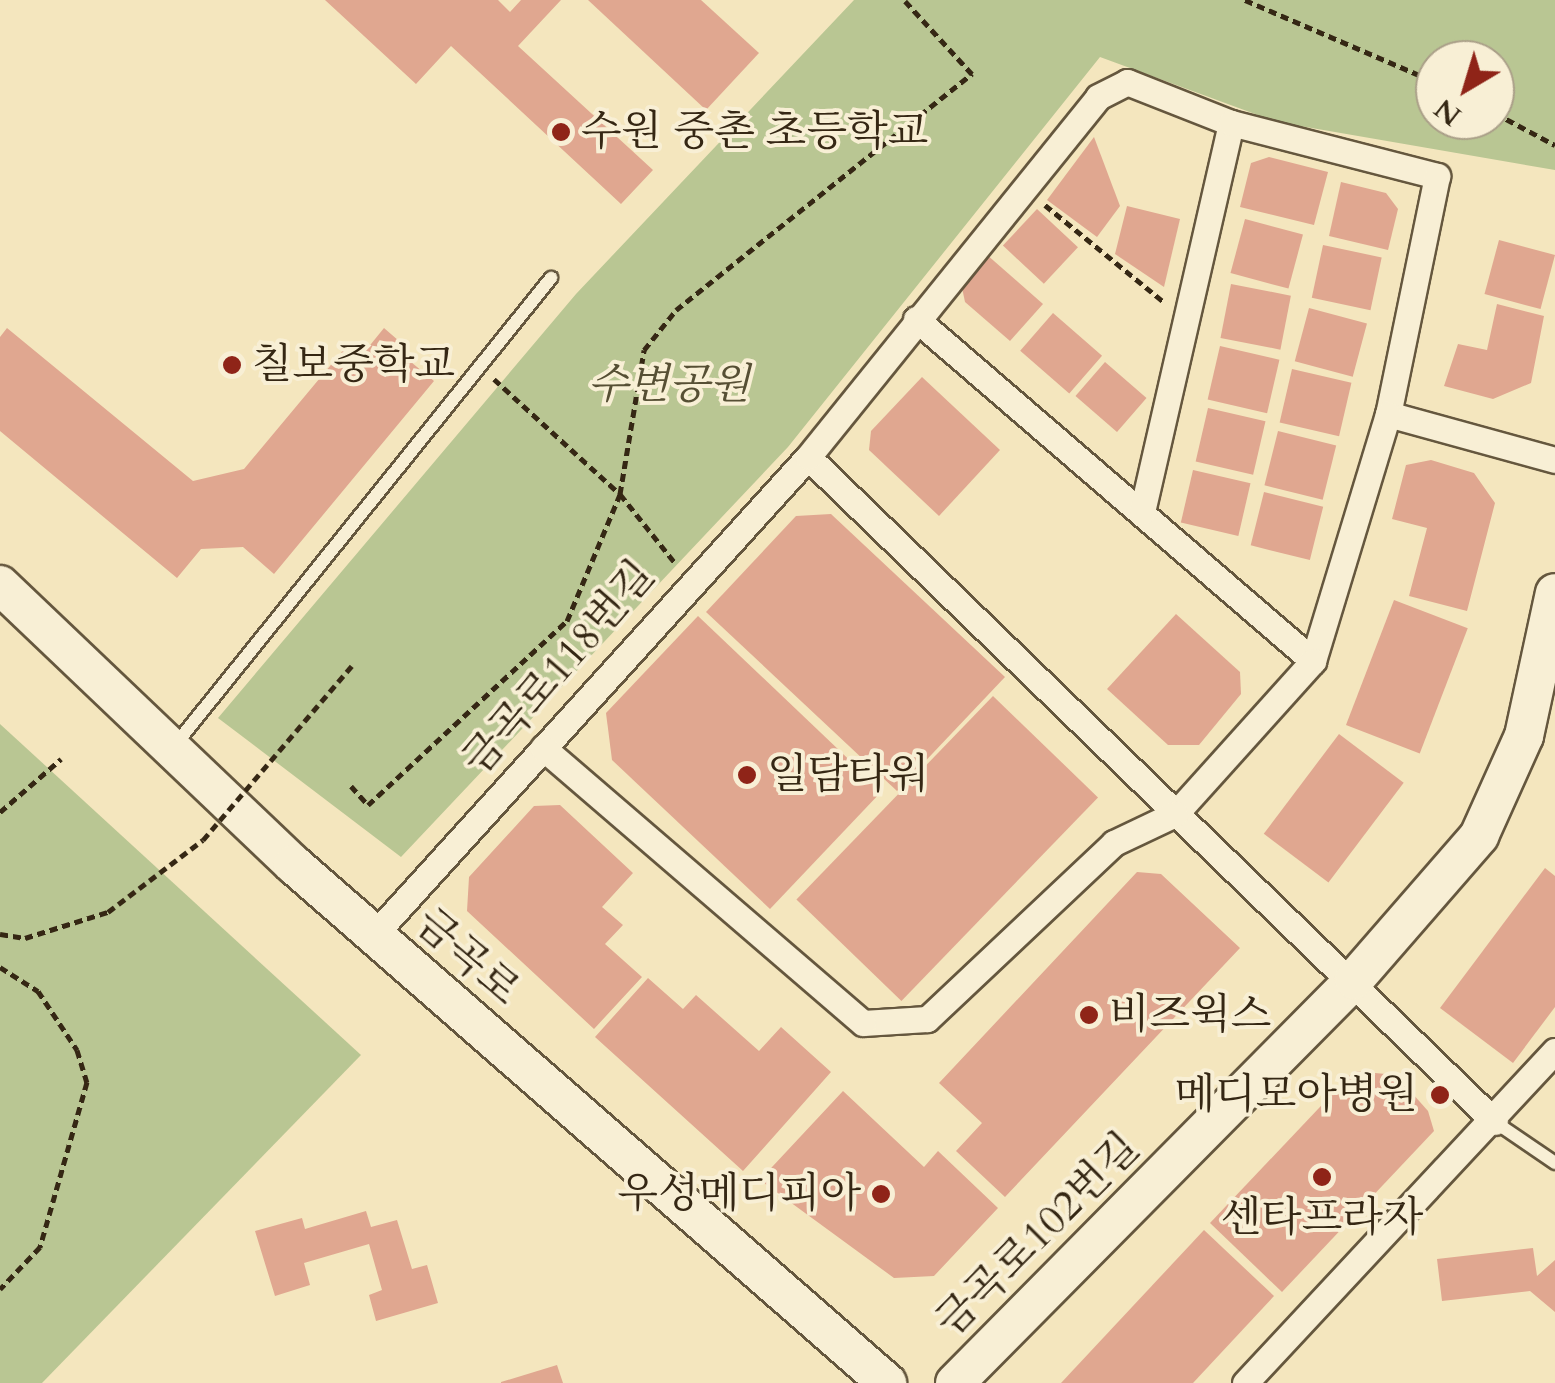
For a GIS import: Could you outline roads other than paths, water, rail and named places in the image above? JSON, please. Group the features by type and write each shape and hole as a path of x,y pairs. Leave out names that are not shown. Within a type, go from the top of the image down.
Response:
{"main road":[{"name":"금곡로","path":"0,585 373,936 888,1383"},
{"name":"금곡로102번길","path":"955,1383 1354,980 1479,836 1524,736 1555,594"}],"street":[{"name":"금곡로118번길","path":"373,936 689,581 808,457 1098,97 1127,82 1231,123 1436,176 1388,414"},
{"path":"1142,512 1231,123"},
{"path":"916,319 1313,661"},
{"path":"543,748 863,1024 927,1020 1114,843 1175,814 1313,661 1388,414 1555,460"},
{"path":"808,457 1175,814 1354,980 1494,1122"},
{"path":"1245,1383 1494,1122 1555,1051"}],"lane":[{"path":"173,747 550,278"},
{"path":"1494,1122 1555,1164"}],"place":[{"name":"수원 중촌 초등학교","path":"561,132"},
{"name":"칠보중학교","path":"232,365"},
{"name":"일담타워","path":"747,775"},
{"name":"비즈윅스","path":"1089,1015"},
{"name":"메디모아병원","path":"1440,1095"},
{"name":"센타프라자","path":"1322,1177"},
{"name":"우성메디피아","path":"881,1194"}],"park label":[{"name":"수변공원","path":"669,385"}]}
